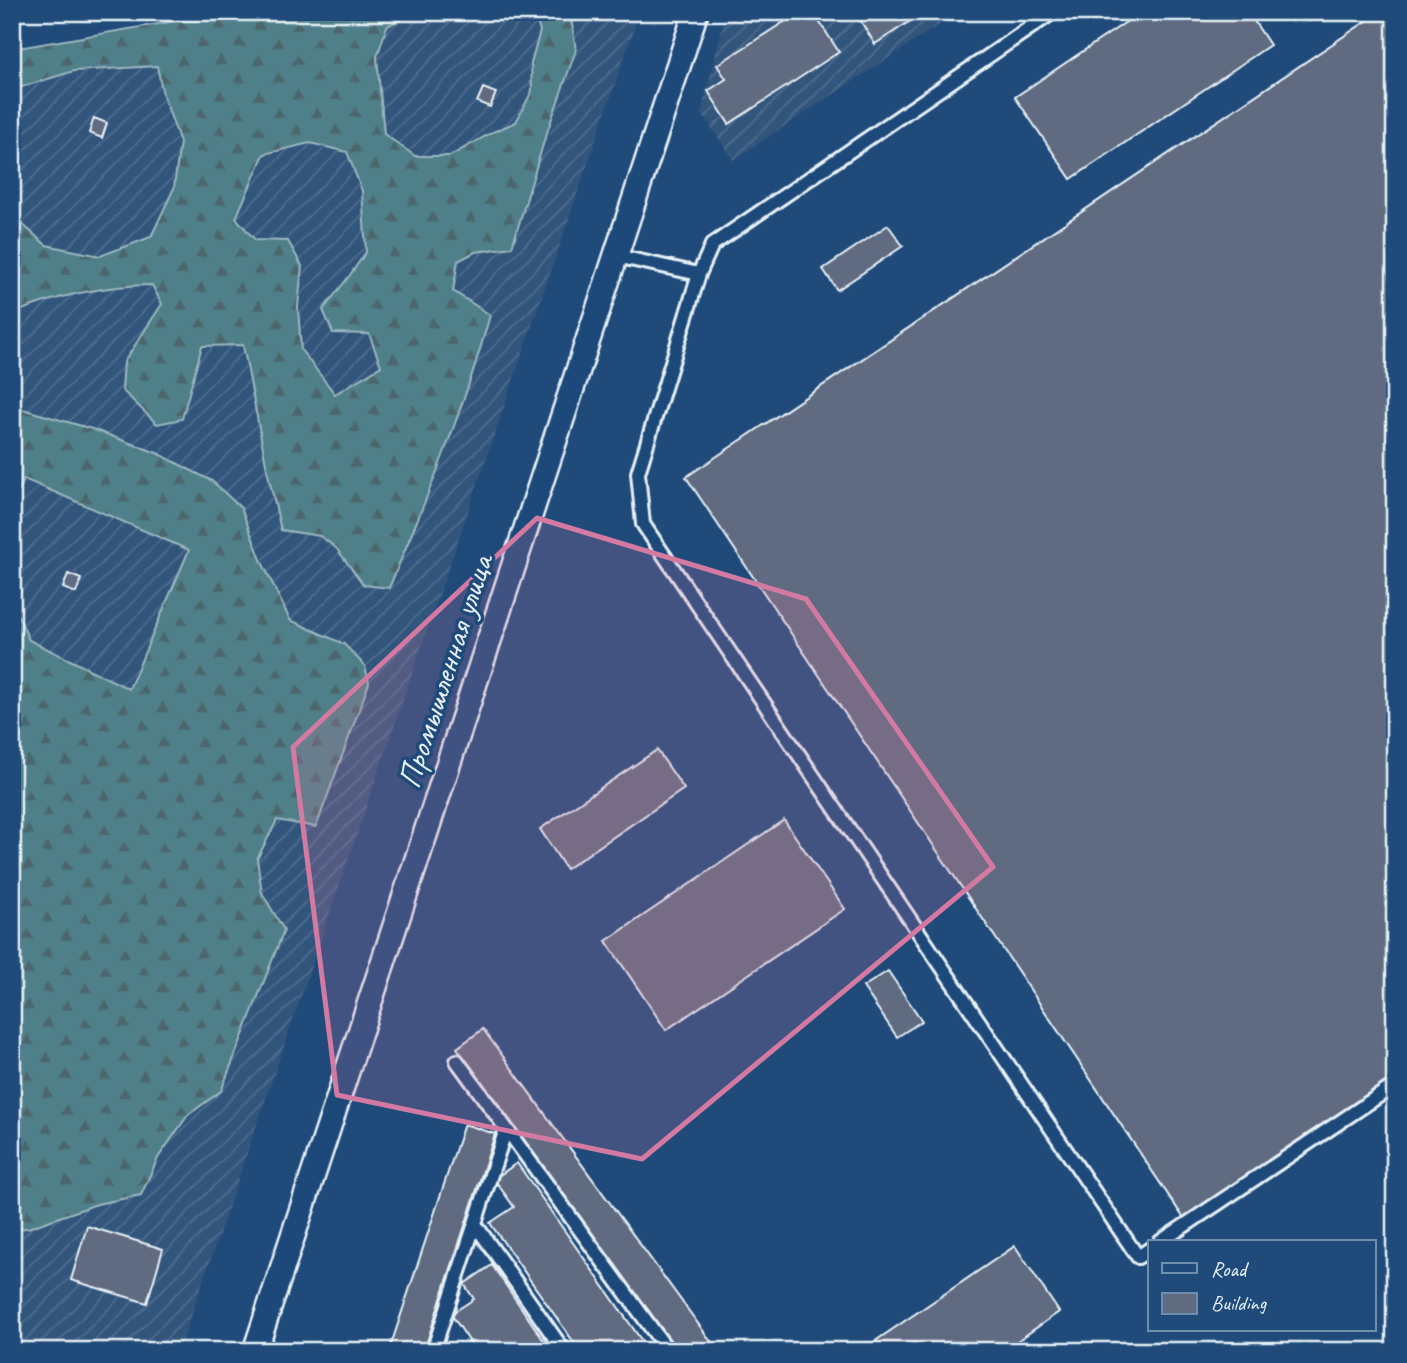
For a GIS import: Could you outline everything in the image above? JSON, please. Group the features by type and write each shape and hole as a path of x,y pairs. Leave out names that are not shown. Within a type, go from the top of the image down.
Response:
{"street":[{"name":"Промышленная улица","path":"255,1351 696,12"}],"lane":[{"path":"1053,12 712,245 699,274 638,473 643,524 1138,1257 1148,1250"},
{"path":"616,256 699,274"},
{"path":"457,1061 668,1351"},
{"path":"1163,1240 1395,1085"},
{"path":"438,1347 506,1129"},
{"path":"475,1224 564,1351"}],"highlighted area":[{"path":"537,518 806,599 993,867 642,1159 337,1095 293,747"}],"shaded area":[{"path":"228,12 640,12 179,1351 12,1351 12,49"},
{"path":"726,12 959,12 733,160 701,113"}],"green space":[{"path":"228,12 416,12 387,26 377,57 384,134 415,156 450,156 516,122 532,91 531,63 540,31 534,14 527,12 570,12 576,50 545,138 512,247 475,252 458,261 453,291 490,315 457,419 389,588 364,585 336,548 320,536 281,530 243,345 202,346 182,419 157,424 122,390 124,362 162,304 152,285 81,293 12,314 12,203 21,223 46,245 100,256 151,237 174,188 180,142 163,95 157,66 74,71 12,90 12,49","holes":["310,143 347,152 362,191 366,252 323,310 333,333 369,334 381,366 335,394 301,350 298,307 302,266 288,241 255,240 236,218 264,154"]},
{"path":"12,406 92,429 157,453 212,481 241,508 262,562 290,620 344,644 365,666 369,683 316,827 277,820 257,859 262,893 284,930 221,1091 188,1115 158,1158 141,1195 97,1204 28,1228 12,1229 12,602 29,640 129,689 189,550 24,479 12,506"}],"building":[{"path":"782,12 813,12 839,52 729,124 708,91 726,79 717,65 787,20"},
{"path":"855,12 916,12 918,16 875,44"},
{"path":"1141,12 1248,12 1270,45 1071,179 1015,97"},
{"path":"1380,12 1395,12 1395,1080 1185,1220 686,477"},
{"path":"483,88 496,93 490,107 477,102"},
{"path":"94,118 107,123 102,138 89,133"},
{"path":"888,225 903,246 837,290 823,269"},
{"path":"68,574 81,579 76,593 63,588"},
{"path":"657,750 684,789 566,869 540,829"},
{"path":"784,820 845,909 666,1030 606,941"},
{"path":"888,971 922,1021 897,1037 863,987"},
{"path":"483,1029 718,1351 678,1351 457,1048"},
{"path":"464,1124 495,1134 424,1351 389,1351"},
{"path":"517,1163 649,1351 580,1351 490,1223 514,1207 494,1179"},
{"path":"87,1226 163,1249 147,1303 71,1280"},
{"path":"1015,1246 1059,1312 1003,1351 867,1351 865,1348"},
{"path":"492,1265 551,1351 476,1351 451,1314 474,1299 464,1284"}]}
